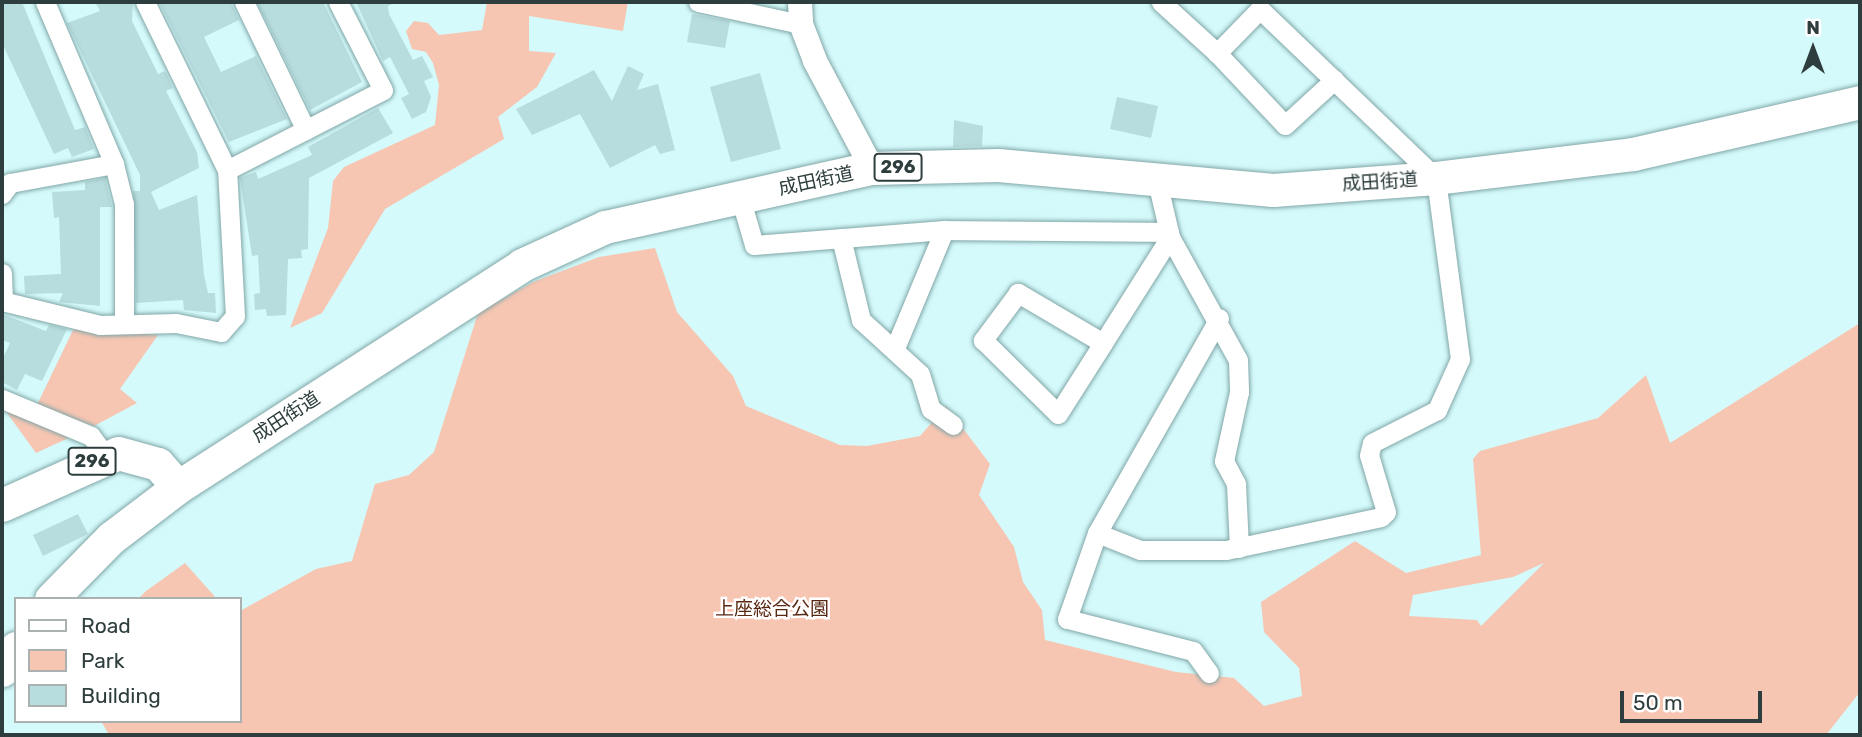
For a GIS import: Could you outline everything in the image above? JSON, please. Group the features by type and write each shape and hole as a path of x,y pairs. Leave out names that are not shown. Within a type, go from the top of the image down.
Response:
{"highway":[{"name":"成田街道","path":"53,597 111,538 178,487 555,248 605,227 872,168 998,164 1273,190 1436,178 1633,154 1860,102"},
{"name":"296","path":"2,505 104,455 141,457 158,464 178,487"}],"street":[{"path":"45,2 114,164 124,204 124,324"},
{"path":"2,273 2,301 100,325 176,323 221,331 235,316 227,170 145,2"},
{"path":"244,2 306,130"},
{"path":"227,170 383,90 338,2"},
{"path":"698,2 801,13 872,168"},
{"path":"1161,2 1217,53 1285,125 1334,80"},
{"path":"1097,533 1140,550 1239,548 1329,525 1333,531 1386,512 1369,455 1372,443 1437,410 1460,359 1436,178 1259,9 1217,53"},
{"path":"2,194 10,183 114,164"},
{"path":"1157,181 1169,234 1219,318 1238,360 1239,391 1224,461 1236,484 1239,548"},
{"path":"740,197 754,245 944,230 1169,234"},
{"path":"895,348 944,230"},
{"path":"1103,343 1018,293 983,340 1058,414 1103,343 1169,234"},
{"path":"841,238 861,320 895,348 920,374 931,409 953,425"},
{"path":"1209,673 1193,651 1067,618 1097,533 1219,318"},
{"path":"2,399 91,436 104,455"}],"green space":[{"path":"487,2 628,2 623,31 529,16 529,51 556,53 537,87 498,117 504,139 385,209 322,313 290,328 328,228 333,181 344,167 435,125 439,85 433,63 426,52 412,49 406,31 414,21 428,23 439,35 482,30"},
{"name":"上座総合公園","path":"655,248 677,312 733,376 746,406 840,445 867,446 920,436 946,406 990,464 979,495 1014,547 1023,582 1042,610 1045,640 1176,672 1234,678 1264,706 1302,696 1299,668 1264,632 1261,602 1355,541 1406,573 1481,555 1473,459 1480,451 1598,418 1646,375 1670,443 1860,323 1860,692 1826,735 109,735 102,723 242,723 242,610 316,569 352,561 375,484 409,475 434,452 478,313 533,282 599,257","holes":["1544,563 1481,626 1477,620 1409,616 1413,595 1513,577"]},
{"path":"74,328 158,335 120,389 137,403 94,426 36,407"},
{"path":"2,406 75,435 36,453"},
{"path":"185,563 215,597 140,597"}],"building":[{"path":"2,2 22,2 75,130 85,127 94,149 72,157 68,148 54,154 2,43"},
{"path":"95,2 133,2 132,21 158,74 165,71 173,88 166,91 197,152 199,168 151,192 159,210 197,195 204,275 208,293 215,293 216,313 184,310 183,300 136,303 133,191 140,191 140,175 67,23 100,11"},
{"path":"159,2 231,2 239,20 204,37 221,72 256,56 287,119 229,142"},
{"path":"257,2 323,2 362,82 310,110"},
{"path":"356,2 396,2 388,6 389,14 413,60 422,56 433,77 424,81 431,97 426,112 412,119 401,98 409,94 390,57 383,61"},
{"path":"692,14 730,21 725,48 687,42"},
{"path":"628,66 644,74 637,90 658,84 675,150 660,154 655,145 610,168 580,114 532,135 516,109 594,70 612,101"},
{"path":"760,73 781,149 731,162 710,87"},
{"path":"1117,97 1158,106 1151,138 1110,129"},
{"path":"378,108 393,133 309,178 308,249 301,250 302,258 288,259 286,315 267,316 266,309 255,310 254,294 260,293 258,255 252,256 240,178 256,172 258,179 312,155 308,147"},
{"path":"954,120 983,126 982,146 953,147"},
{"path":"105,178 112,207 100,207 100,306 59,302 63,293 25,294 24,276 61,274 59,217 54,218 52,192 85,190 85,182"},
{"path":"2,314 46,331 49,325 67,329 42,381 25,374 17,390 2,382 2,360 10,343 2,340"},
{"path":"78,514 88,534 43,556 33,535"}]}
